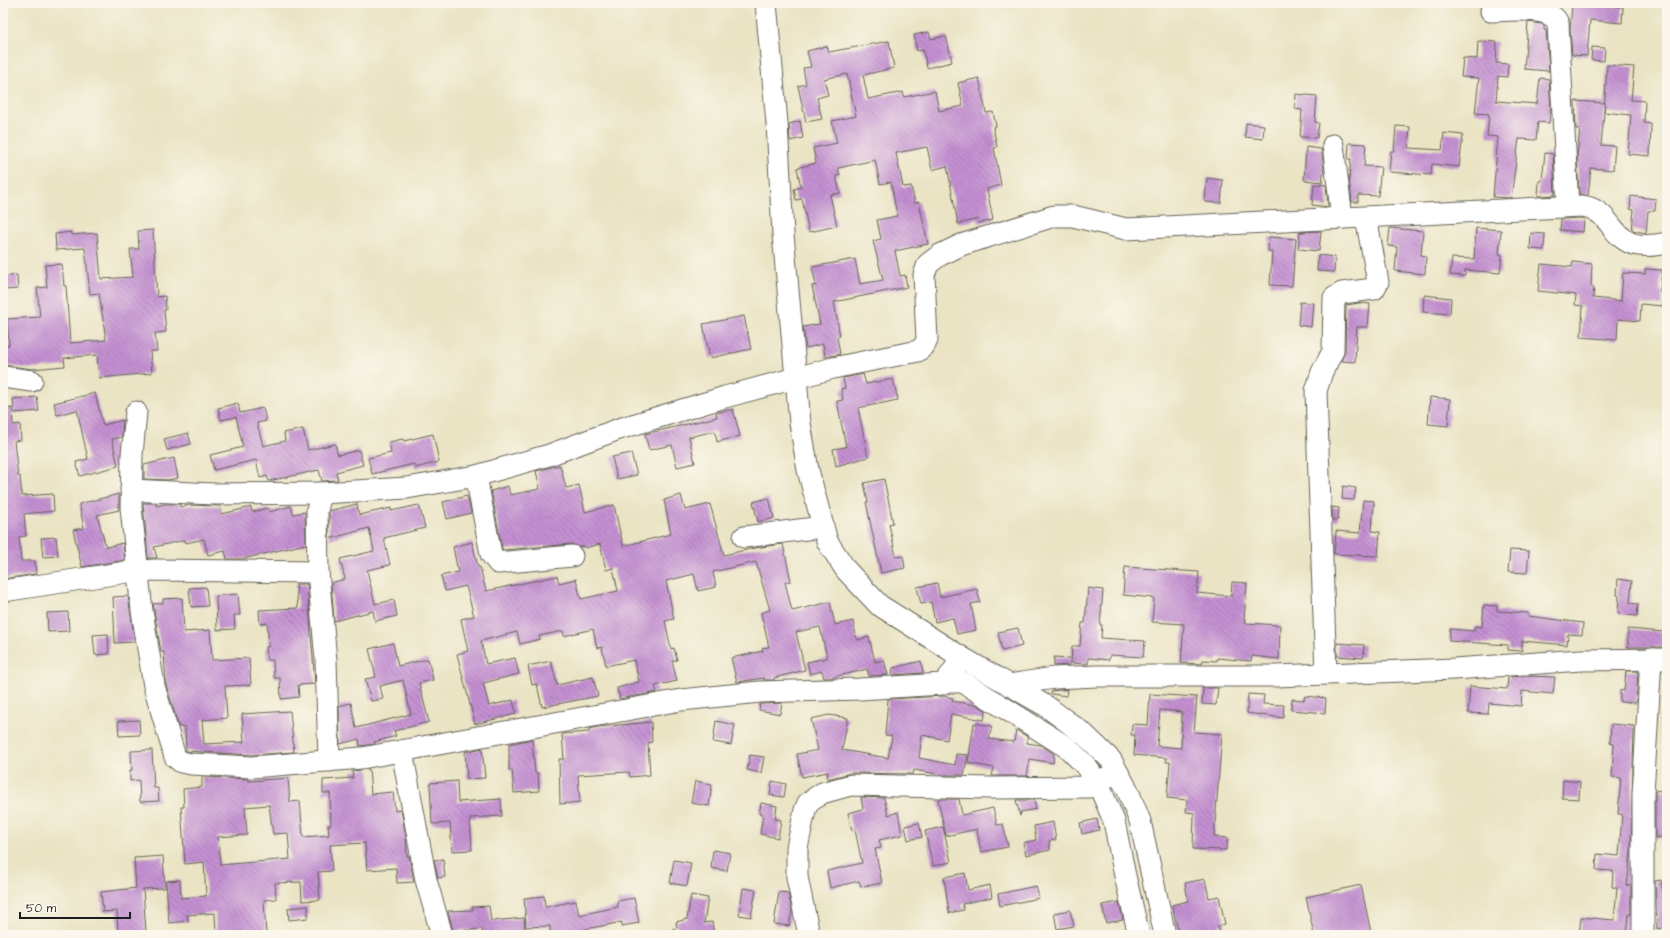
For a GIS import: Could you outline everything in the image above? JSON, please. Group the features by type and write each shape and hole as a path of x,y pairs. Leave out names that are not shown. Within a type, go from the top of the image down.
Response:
{"street":[{"path":"766,3 776,116 783,234 786,381 800,423 806,462 820,527 846,570 879,605 955,668 963,682 1068,748 1085,765 1128,791 1140,821 1165,935"},
{"path":"1491,11 1536,10 1554,16 1558,23 1568,206"},
{"path":"1333,145 1342,218"},
{"path":"131,490 213,494 321,493 407,488 476,476 549,455 619,429 786,381 921,349 927,340 924,274 928,264 940,254 961,245 1046,218 1073,216 1126,228 1568,206 1587,207 1596,211 1621,238 1629,243 1645,246 1667,243"},
{"path":"1326,674 1316,391 1322,372 1333,351 1334,298 1342,293 1374,289 1377,284 1377,274 1366,217"},
{"path":"3,377 32,381"},
{"path":"136,412 130,508 154,686 177,760 191,764 252,767 362,758 673,702 724,695 943,684 955,668"},
{"path":"476,476 491,554 494,560 498,563 504,563 572,556"},
{"path":"321,493 317,511 318,572 326,660 329,761"},
{"path":"744,537 797,532 820,527"},
{"path":"3,591 85,577 138,571 318,572"},
{"path":"1009,685 1054,678 1097,676 1261,676 1454,669 1581,660 1659,659 1643,794 1643,935"},
{"path":"955,668 1009,685 1046,706 1084,734 1111,760 1108,778 1114,821 1139,935"},
{"path":"402,751 425,874 442,935"},
{"path":"809,935 797,877 797,848 805,810 808,803 822,793 851,785 991,788 1089,787 1108,778"}],"building":[{"path":"1572,4 1623,7 1622,23 1590,20 1587,56 1572,55 1570,30"},
{"path":"1528,22 1542,24 1544,26 1544,30 1546,30 1549,71 1524,69"},
{"path":"929,32 931,39 946,36 952,62 927,68 923,50 917,51 914,35"},
{"path":"889,41 894,68 863,75 868,99 903,92 904,97 935,91 939,111 963,106 958,83 979,78 986,113 993,112 996,126 993,127 997,147 994,148 1001,185 987,189 993,220 979,223 978,219 958,224 947,166 932,170 927,147 896,153 903,187 911,186 915,203 919,202 928,244 895,251 900,276 905,275 907,287 834,302 840,336 837,337 840,354 825,357 823,344 806,348 805,342 803,327 820,324 812,286 816,285 812,267 855,259 860,284 883,280 873,241 881,239 877,220 897,216 891,182 880,184 875,160 838,168 840,175 836,176 840,193 830,195 837,226 809,232 802,199 796,200 794,189 801,187 797,168 816,163 813,148 837,143 832,121 856,116 847,74 824,79 828,95 817,98 822,119 806,122 798,86 806,84 803,68 811,67 807,51 827,46 829,52"},
{"path":"1478,41 1497,42 1496,63 1508,64 1507,77 1498,76 1496,101 1537,104 1540,78 1549,79 1551,108 1549,123 1538,122 1536,140 1519,139 1511,198 1493,197 1498,137 1487,136 1489,114 1475,113 1479,78 1461,77 1463,58 1477,59"},
{"path":"1592,47 1605,48 1604,61 1591,60"},
{"path":"1607,65 1634,67 1631,100 1645,101 1644,123 1651,124 1650,156 1628,154 1631,115 1604,112"},
{"path":"1296,94 1317,96 1315,122 1319,123 1317,138 1300,137 1302,110 1295,109"},
{"path":"1575,101 1605,103 1601,145 1615,146 1613,170 1591,168 1588,196 1579,194 1577,156 1580,129 1576,129"},
{"path":"800,121 803,138 790,141 789,124"},
{"path":"1246,123 1264,125 1263,139 1245,137"},
{"path":"1396,126 1410,127 1408,148 1442,150 1444,133 1463,135 1459,167 1432,164 1431,175 1389,172 1391,151 1394,151"},
{"path":"1349,143 1366,144 1364,166 1381,167 1378,196 1358,195 1358,202 1352,202 1349,179 1351,159 1348,159"},
{"path":"1306,147 1321,149 1324,167 1322,182 1304,180"},
{"path":"1545,153 1553,154 1555,195 1538,196 1539,181 1542,181"},
{"path":"1207,178 1223,180 1221,203 1205,202"},
{"path":"1314,184 1326,185 1328,207 1312,205"},
{"path":"1631,196 1656,199 1655,211 1648,211 1646,233 1632,230 1634,210 1630,209"},
{"path":"1561,219 1584,219 1583,232 1560,230"},
{"path":"1390,228 1423,231 1421,255 1426,256 1425,274 1395,271 1397,247 1388,246"},
{"path":"1476,228 1501,230 1499,254 1502,255 1500,273 1465,270 1465,276 1450,275 1452,258 1474,259"},
{"path":"153,230 157,297 165,296 166,310 164,310 166,332 155,333 157,351 150,351 152,373 99,378 97,355 64,358 65,366 32,369 3,365 3,346 9,345 7,319 40,317 37,288 47,287 45,265 62,264 64,286 66,286 70,343 106,340 99,293 90,294 85,248 56,250 55,234 71,232 71,235 97,233 101,279 133,277 130,249 139,249 138,231"},
{"path":"1321,231 1319,251 1298,249 1300,232"},
{"path":"1531,233 1545,234 1544,250 1530,249"},
{"path":"1269,237 1296,239 1292,286 1270,285 1272,251 1268,251"},
{"path":"1318,255 1335,257 1334,272 1317,271"},
{"path":"1573,262 1592,264 1591,287 1594,287 1593,298 1621,301 1623,273 1645,274 1645,269 1662,270 1660,292 1663,292 1662,306 1641,304 1640,321 1618,319 1617,340 1581,337 1583,306 1575,305 1576,295 1538,291 1541,264 1572,267"},
{"path":"17,275 18,289 3,290 3,277"},
{"path":"1424,295 1451,298 1450,314 1423,312"},
{"path":"1300,302 1313,303 1311,327 1298,325"},
{"path":"1359,303 1370,304 1368,327 1357,327 1355,362 1341,361 1345,351 1346,305"},
{"path":"744,316 751,349 710,358 703,324"},
{"path":"863,374 866,384 893,379 898,400 858,408 868,457 836,466 833,449 846,447 837,401 843,400 841,389 845,388 843,378"},
{"path":"95,393 103,425 123,420 122,437 112,439 118,466 80,476 76,462 88,459 77,410 57,415 54,403"},
{"path":"37,397 39,411 14,413 13,399"},
{"path":"1430,397 1450,399 1448,426 1428,424"},
{"path":"238,403 240,413 263,408 266,421 257,423 263,446 285,441 284,433 303,429 308,450 335,444 338,455 359,450 363,465 336,472 338,480 322,481 319,470 269,481 267,476 260,478 256,460 214,470 210,455 243,447 236,417 221,420 218,408"},
{"path":"12,408 13,425 20,424 21,440 14,441 22,496 53,494 54,511 24,514 26,536 19,537 21,561 35,561 36,574 3,579 3,409"},
{"path":"733,409 740,436 717,442 715,431 689,437 695,463 677,467 672,445 649,450 645,434 717,417 716,413"},
{"path":"188,433 191,444 167,450 164,439"},
{"path":"433,434 439,462 415,468 414,464 372,474 368,458 391,453 389,442 403,439 404,441"},
{"path":"631,453 637,475 617,479 612,457"},
{"path":"174,458 178,478 168,480 144,479 144,465"},
{"path":"560,465 566,488 579,485 585,512 614,505 623,546 671,534 664,500 681,495 685,510 710,504 724,555 754,548 783,544 791,581 785,582 792,611 830,602 835,625 853,621 857,640 869,637 875,662 884,660 888,675 869,676 867,669 830,678 824,678 822,671 810,674 807,662 827,658 820,627 796,632 805,670 774,678 774,680 764,680 764,678 737,682 731,658 763,651 762,648 769,647 761,613 770,610 756,562 713,572 716,587 698,591 694,574 666,581 674,619 665,621 671,649 674,648 677,660 672,661 677,681 655,686 657,692 620,699 617,688 639,682 634,660 606,666 602,647 597,648 593,629 564,636 563,631 539,636 540,639 520,644 517,632 481,641 486,664 515,658 519,674 483,683 489,706 513,700 516,714 475,724 457,654 468,651 461,619 474,616 466,586 445,591 441,576 458,572 453,547 472,542 486,591 557,576 559,583 576,579 581,599 618,591 613,568 606,570 600,544 585,548 584,546 579,547 571,544 502,549 491,491 508,486 510,495 540,489 536,471"},
{"path":"884,479 893,523 889,524 896,557 903,556 905,568 881,573 866,502 868,502 864,483"},
{"path":"1343,486 1356,488 1354,500 1342,499"},
{"path":"119,494 119,510 97,515 106,547 123,543 125,560 82,567 73,530 84,528 79,504"},
{"path":"467,496 471,513 447,519 443,502"},
{"path":"769,498 774,518 758,522 753,502"},
{"path":"1363,500 1374,501 1372,531 1380,532 1378,556 1334,554 1336,531 1360,533"},
{"path":"143,503 156,503 156,506 164,504 180,504 180,507 190,505 220,506 222,514 251,507 252,512 268,508 269,512 291,506 293,514 305,512 306,544 242,559 227,559 225,551 208,555 204,539 186,543 185,540 154,547 157,558 148,558"},
{"path":"357,504 359,515 391,508 391,511 419,505 425,528 384,538 390,565 367,570 375,604 394,600 397,616 375,621 373,611 334,621 331,583 345,579 340,559 374,551 369,528 329,539 329,511"},
{"path":"1332,507 1339,508 1338,520 1333,520"},
{"path":"56,537 58,556 43,557 41,538"},
{"path":"1510,550 1529,551 1527,573 1508,572"},
{"path":"1125,567 1199,572 1197,593 1231,596 1232,582 1247,583 1245,623 1280,625 1279,659 1252,656 1251,661 1217,658 1217,661 1203,660 1202,664 1181,663 1184,624 1152,622 1154,598 1123,595"},
{"path":"1618,579 1632,581 1630,603 1638,604 1637,616 1618,614"},
{"path":"937,583 940,597 977,589 980,602 971,604 976,630 957,634 953,618 935,622 931,602 921,604 917,587"},
{"path":"296,584 307,584 315,684 298,685 299,697 281,699 280,678 274,678 273,660 267,660 266,647 269,646 267,623 260,624 259,610 298,608"},
{"path":"206,587 208,606 191,607 189,588"},
{"path":"1088,588 1103,590 1100,625 1102,625 1101,638 1145,641 1143,657 1110,655 1109,660 1088,658 1088,664 1071,663 1072,646 1080,646 1082,623 1085,623"},
{"path":"238,594 240,615 234,615 235,629 217,630 216,596"},
{"path":"128,596 135,642 115,643 113,597"},
{"path":"182,598 184,632 210,630 212,660 249,658 251,685 225,686 227,718 202,720 204,744 244,742 242,714 290,711 294,752 252,755 186,751 185,727 179,727 166,685 164,652 161,652 153,604 163,603 163,599"},
{"path":"1484,605 1497,606 1497,611 1528,613 1528,616 1583,623 1582,635 1568,634 1567,645 1522,641 1522,651 1508,650 1508,645 1449,641 1450,629 1474,631 1475,626 1482,627"},
{"path":"68,612 69,631 48,632 47,613"},
{"path":"1018,628 1022,646 1002,651 998,632"},
{"path":"1628,629 1664,632 1663,647 1628,647"},
{"path":"108,634 109,654 95,655 93,635"},
{"path":"393,643 398,666 428,659 433,680 419,683 429,722 394,731 396,736 374,742 375,744 360,746 359,739 340,744 339,706 351,703 356,728 411,714 403,680 380,686 383,699 371,701 365,679 376,677 369,649"},
{"path":"1337,643 1364,645 1363,658 1337,656"},
{"path":"1054,657 1070,658 1070,665 1054,666"},
{"path":"551,661 557,685 593,677 598,696 542,707 537,684 532,685 528,666"},
{"path":"921,661 923,673 892,675 893,668"},
{"path":"1626,671 1638,671 1636,703 1620,702 1620,690 1624,691"},
{"path":"1508,677 1555,677 1553,694 1522,691 1521,706 1489,703 1488,714 1468,713 1470,686 1507,689"},
{"path":"1203,688 1218,688 1216,705 1202,704"},
{"path":"1068,689 1067,696 1051,694 1052,691"},
{"path":"1150,694 1197,697 1194,732 1222,734 1214,837 1228,838 1226,850 1193,849 1194,813 1186,812 1187,800 1167,798 1170,762 1166,762 1167,758 1134,755 1135,735 1131,735 1132,724 1148,725","holes":["1160,710 1182,712 1181,748 1157,746"]},
{"path":"1248,694 1264,695 1263,704 1284,705 1283,718 1247,713"},
{"path":"944,696 953,698 952,701 976,705 986,710 984,720 951,714 947,740 922,735 919,758 955,765 956,754 968,755 964,775 943,775 914,770 913,774 851,773 827,779 828,772 802,777 797,754 818,750 811,719 829,715 848,718 842,750 888,758 892,736 885,735 888,699"},
{"path":"1305,696 1326,698 1325,713 1291,710 1292,699 1304,700"},
{"path":"782,703 780,714 759,710 760,704"},
{"path":"139,720 140,735 119,736 118,721"},
{"path":"716,721 735,725 731,745 713,742"},
{"path":"651,722 652,742 648,743 650,775 630,777 629,772 578,775 580,802 560,804 559,759 564,759 562,734 589,732 589,729 598,727"},
{"path":"974,723 992,726 989,739 1014,742 1016,730 1028,737 1027,743 1041,745 1054,754 1053,763 1030,759 1027,776 992,776 994,768 968,763"},
{"path":"1611,724 1634,726 1631,851 1627,886 1631,885 1631,914 1629,914 1627,935 1579,935 1581,917 1614,920 1617,888 1612,887 1613,871 1596,870 1597,854 1619,856 1622,814 1618,814 1621,778 1612,777 1614,744 1610,743"},
{"path":"532,739 535,773 538,773 539,791 514,793 512,770 509,770 509,744"},
{"path":"482,748 485,778 467,779 465,752"},
{"path":"152,750 154,788 158,788 159,801 140,802 139,780 130,781 130,770 132,770 131,751"},
{"path":"750,755 764,757 761,773 747,770"},
{"path":"369,769 371,794 393,792 395,811 401,810 406,837 407,856 409,856 414,882 397,883 396,868 367,870 365,843 330,845 332,871 318,872 320,900 302,901 301,882 275,883 276,899 264,900 266,935 216,935 215,913 187,915 188,921 169,923 166,881 180,880 181,898 206,896 204,862 185,864 181,807 184,807 183,789 202,787 202,777 248,779 248,781 288,778 290,802 300,801 303,837 329,835 328,825 331,825 330,793 323,793 323,780 353,778 352,771","holes":["269,805 273,834 288,833 290,859 220,865 218,837 247,835 245,807"]},
{"path":"1563,780 1580,782 1579,799 1562,798"},
{"path":"457,781 458,802 501,799 502,816 470,818 472,850 452,851 450,823 432,824 430,783"},
{"path":"695,781 712,784 709,806 691,803"},
{"path":"772,781 786,784 784,797 770,795"},
{"path":"1667,789 1667,836 1655,838 1655,791"},
{"path":"861,797 884,798 888,815 898,812 902,835 879,840 881,848 875,849 882,883 861,887 859,881 830,888 827,871 862,863 855,830 852,831 848,813 863,809"},
{"path":"938,799 959,799 962,815 993,808 997,825 1003,824 1008,847 981,852 977,829 946,836"},
{"path":"1016,800 1034,800 1036,809 1021,812 1020,816"},
{"path":"761,803 777,806 775,819 781,820 778,838 760,834 763,814 759,814"},
{"path":"1097,819 1099,830 1082,834 1080,823"},
{"path":"1053,822 1056,840 1049,841 1050,850 1026,855 1023,843 1036,840 1034,826"},
{"path":"919,823 922,837 908,840 905,826"},
{"path":"943,827 951,862 933,866 925,831"},
{"path":"713,850 730,853 727,871 711,868"},
{"path":"163,856 165,888 143,889 146,932 135,932 135,935 118,935 117,911 103,912 101,892 136,888 134,858"},
{"path":"443,859 445,877 438,878 434,860"},
{"path":"674,860 691,863 687,886 670,883"},
{"path":"965,873 968,890 990,885 992,897 962,904 964,910 949,913 944,877"},
{"path":"1205,879 1209,898 1219,896 1225,924 1218,926 1220,935 1179,935 1172,905 1188,901 1185,883"},
{"path":"1661,880 1665,909 1667,909 1667,927 1657,929 1655,881"},
{"path":"1361,885 1371,933 1362,935 1314,935 1306,897"},
{"path":"1036,886 1039,898 1000,906 998,894"},
{"path":"743,888 756,890 751,917 739,915"},
{"path":"779,892 788,893 792,910 789,926 774,924"},
{"path":"691,895 708,898 704,923 712,922 714,935 673,935 672,929 677,928 676,922 687,919"},
{"path":"544,896 545,907 576,901 579,915 618,907 617,901 634,898 639,923 622,926 622,922 581,930 582,935 550,935 550,926 526,927 524,898"},
{"path":"1119,902 1123,920 1106,923 1102,905"},
{"path":"308,906 308,918 289,920 288,908"},
{"path":"489,906 491,921 524,918 525,935 483,935 482,929 453,931 448,911 473,910 472,907"},
{"path":"1070,910 1074,926 1057,929 1054,913"}]}
